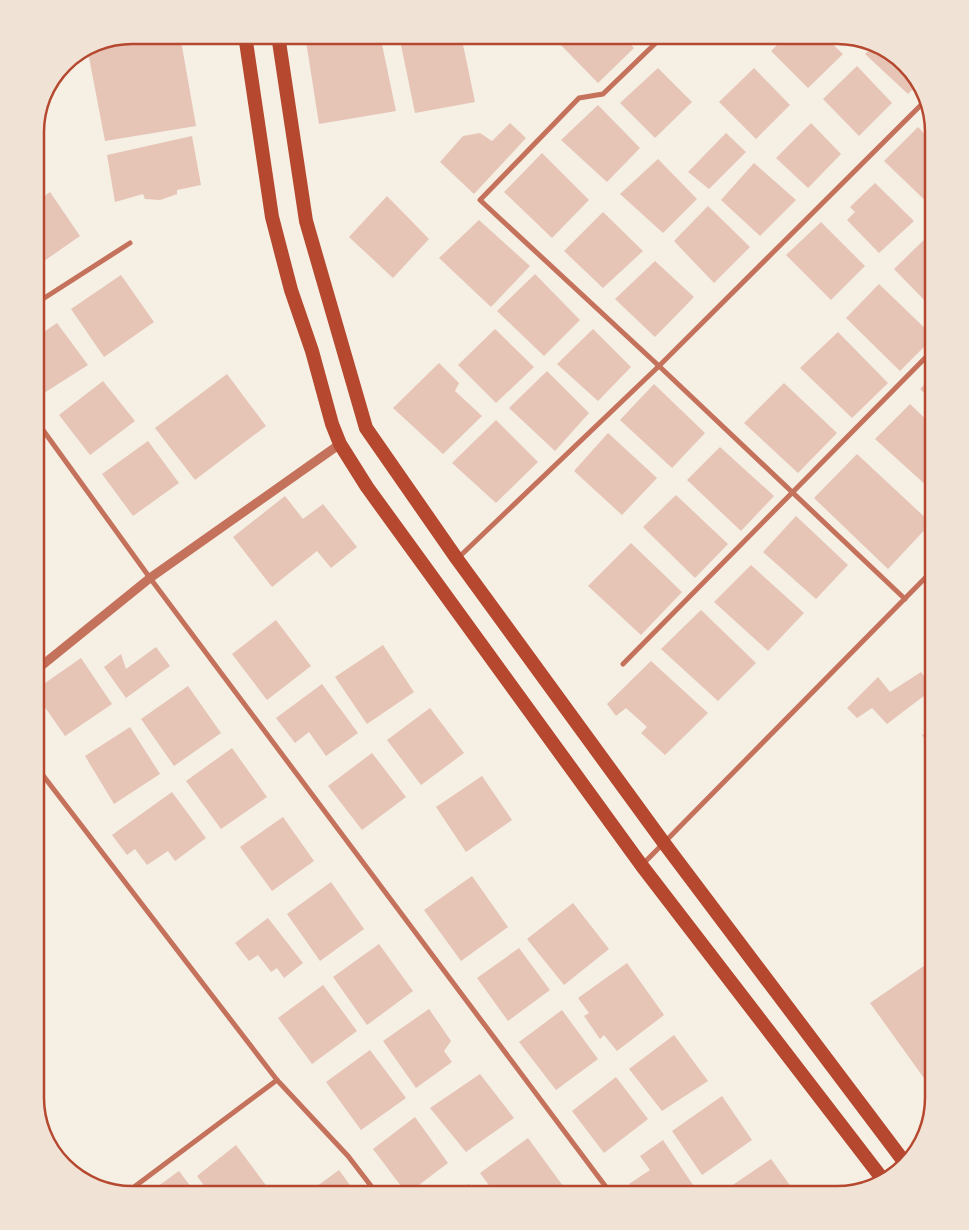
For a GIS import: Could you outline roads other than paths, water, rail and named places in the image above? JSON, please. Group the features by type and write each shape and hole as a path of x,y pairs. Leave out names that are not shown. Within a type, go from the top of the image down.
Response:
{"highway":[{"path":"246,44 272,217 291,290 312,351 332,424 340,444 367,487 642,866 879,1175"},
{"path":"279,44 306,221 366,428 457,559 664,843 901,1158"}],"street":[{"path":"655,44 603,94 579,98 480,200 905,599"},
{"path":"457,559 659,366 921,105"},
{"path":"44,298 130,243"},
{"path":"624,664 925,358"},
{"path":"44,431 150,578 605,1186"},
{"path":"44,664 150,578 340,444"},
{"path":"642,866 925,578"},
{"path":"44,777 277,1080 348,1156 371,1186"},
{"path":"135,1186 277,1080"}]}
